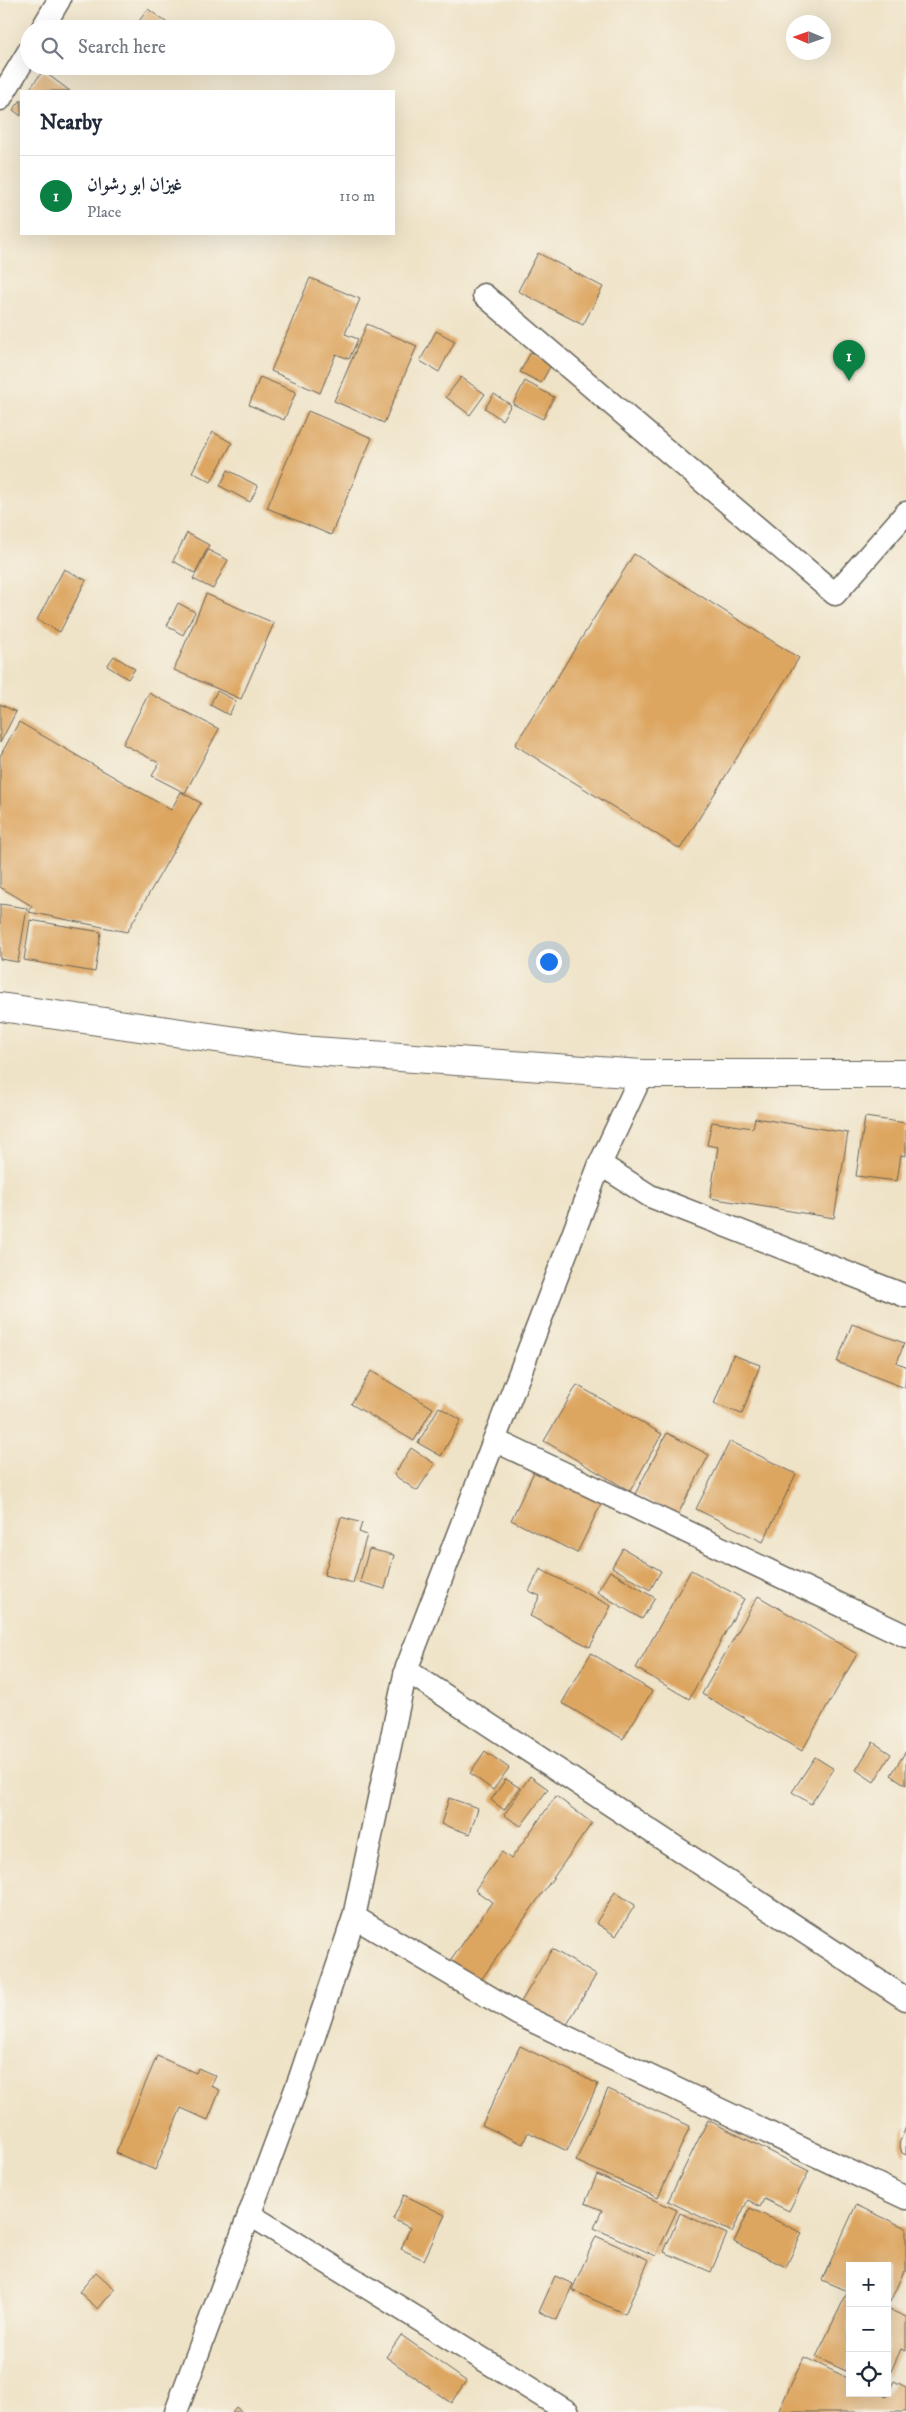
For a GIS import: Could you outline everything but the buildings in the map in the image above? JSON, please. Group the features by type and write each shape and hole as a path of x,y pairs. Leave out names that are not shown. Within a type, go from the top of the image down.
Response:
{"street":[{"path":"0,1006 300,1050 642,1074 906,1074"}],"lane":[{"path":"47,20 59,0"},
{"path":"0,99 20,66"},
{"path":"484,295 836,594 906,513"},
{"path":"176,2412 300,2078 354,1917 406,1670 600,1164 642,1074"},
{"path":"600,1164 650,1196 906,1296"},
{"path":"494,1440 906,1636"},
{"path":"406,1670 906,1999"},
{"path":"354,1917 518,2014 906,2198"},
{"path":"249,2214 568,2412"}],"place":[{"name":"غيزان ابو رشوان","path":"849,381"}]}
